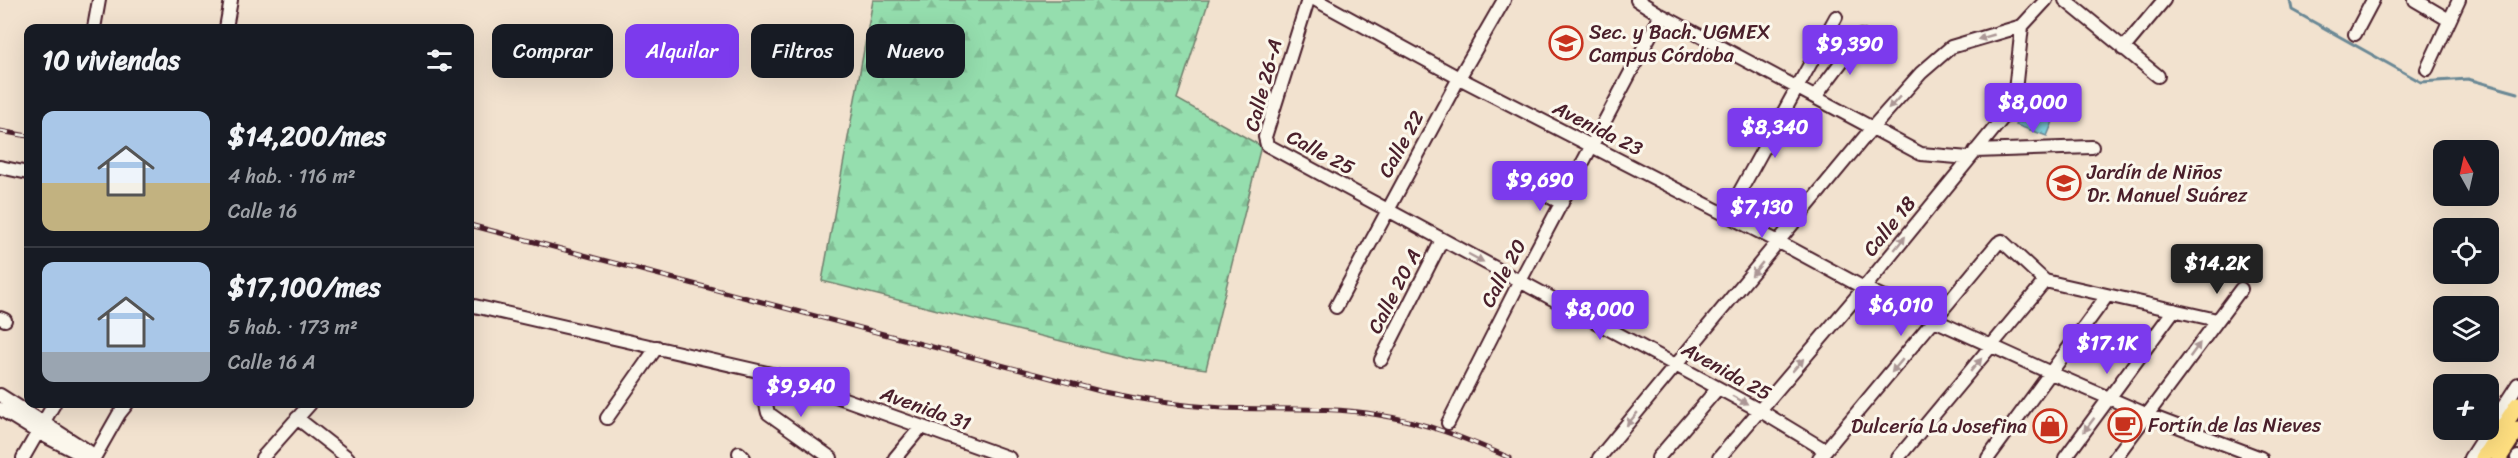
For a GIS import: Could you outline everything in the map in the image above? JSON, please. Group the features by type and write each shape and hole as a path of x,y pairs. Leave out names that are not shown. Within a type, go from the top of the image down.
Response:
{"main road":[{"path":"2483,458 2518,404"},
{"path":"2499,458 2518,429"}],"street":[{"path":"95,24 99,0"},
{"path":"226,24 231,0"},
{"name":"Calle 26-A","path":"1267,145 1265,137 1308,0"},
{"name":"Avenida 23","path":"1316,0 1459,78 1864,288 2148,415 2261,458"},
{"name":"Calle 22","path":"1336,308 1459,78 1504,0"},
{"path":"1637,0 1921,154 1972,155 2092,147"},
{"path":"1599,458 1872,128 1921,73 1951,47 2022,26 2046,0"},
{"path":"2065,0 2158,76"},
{"path":"2123,49 2164,0"},
{"path":"2355,34 2373,0"},
{"path":"2415,0 2449,20"},
{"path":"2427,69 2459,0"},
{"name":"Calle 20","path":"1448,423 1520,281 1661,15"},
{"path":"1727,215 1836,17"},
{"name":"Calle 18","path":"1719,458 1864,288 2011,108 2014,100 2022,26"},
{"path":"1815,97 1861,36"},
{"name":"Calle 25","path":"1267,145 1387,210"},
{"path":"0,167 24,172"},
{"path":"1518,182 1562,203"},
{"name":"Avenida 25","path":"1387,210 1760,410 1822,454"},
{"name":"Calle 20 A","path":"1381,360 1442,240"},
{"path":"1822,454 2002,241 2045,281 2106,297 2217,320"},
{"path":"1898,458 2045,281"},
{"path":"2115,458 2241,289"},
{"path":"1988,458 2106,297"},
{"name":"Avenida 31","path":"474,306 780,376 1009,458"},
{"path":"2065,458 2174,310"},
{"path":"607,418 657,346"},
{"path":"780,376 765,400 768,412 831,458"},
{"path":"2470,458 2518,384"},
{"path":"1658,458 1718,388"},
{"path":"0,395 40,427"},
{"path":"22,458 52,408"},
{"path":"0,409 40,427 93,458 123,408"},
{"path":"262,458 306,408"},
{"path":"297,418 343,456"},
{"path":"895,458 921,427"}],"green space":[{"path":"873,0 1209,0 1177,99 1261,146 1206,369 1133,359 822,281 866,39 866,78 965,78 965,24 869,24"}],"water":[{"path":"2030,93 2060,105 2047,136 2016,125"}],"waterway":[{"path":"2290,0 2292,10 2421,82 2468,79 2518,93"}],"railway":[{"path":"0,131 24,135"},
{"path":"474,226 1100,391 1192,406 1320,409 1379,415 1446,432 1510,458"}],"place":[{"name":"Sec. y Bach. UGMEX Campus Córdoba","path":"1566,43"},
{"name":"Jardín de Niños Dr. Manuel Suárez","path":"2064,183"},
{"name":"Fortín de las Nieves","path":"2125,425"},
{"name":"Dulcería La Josefina","path":"2050,426"}]}
